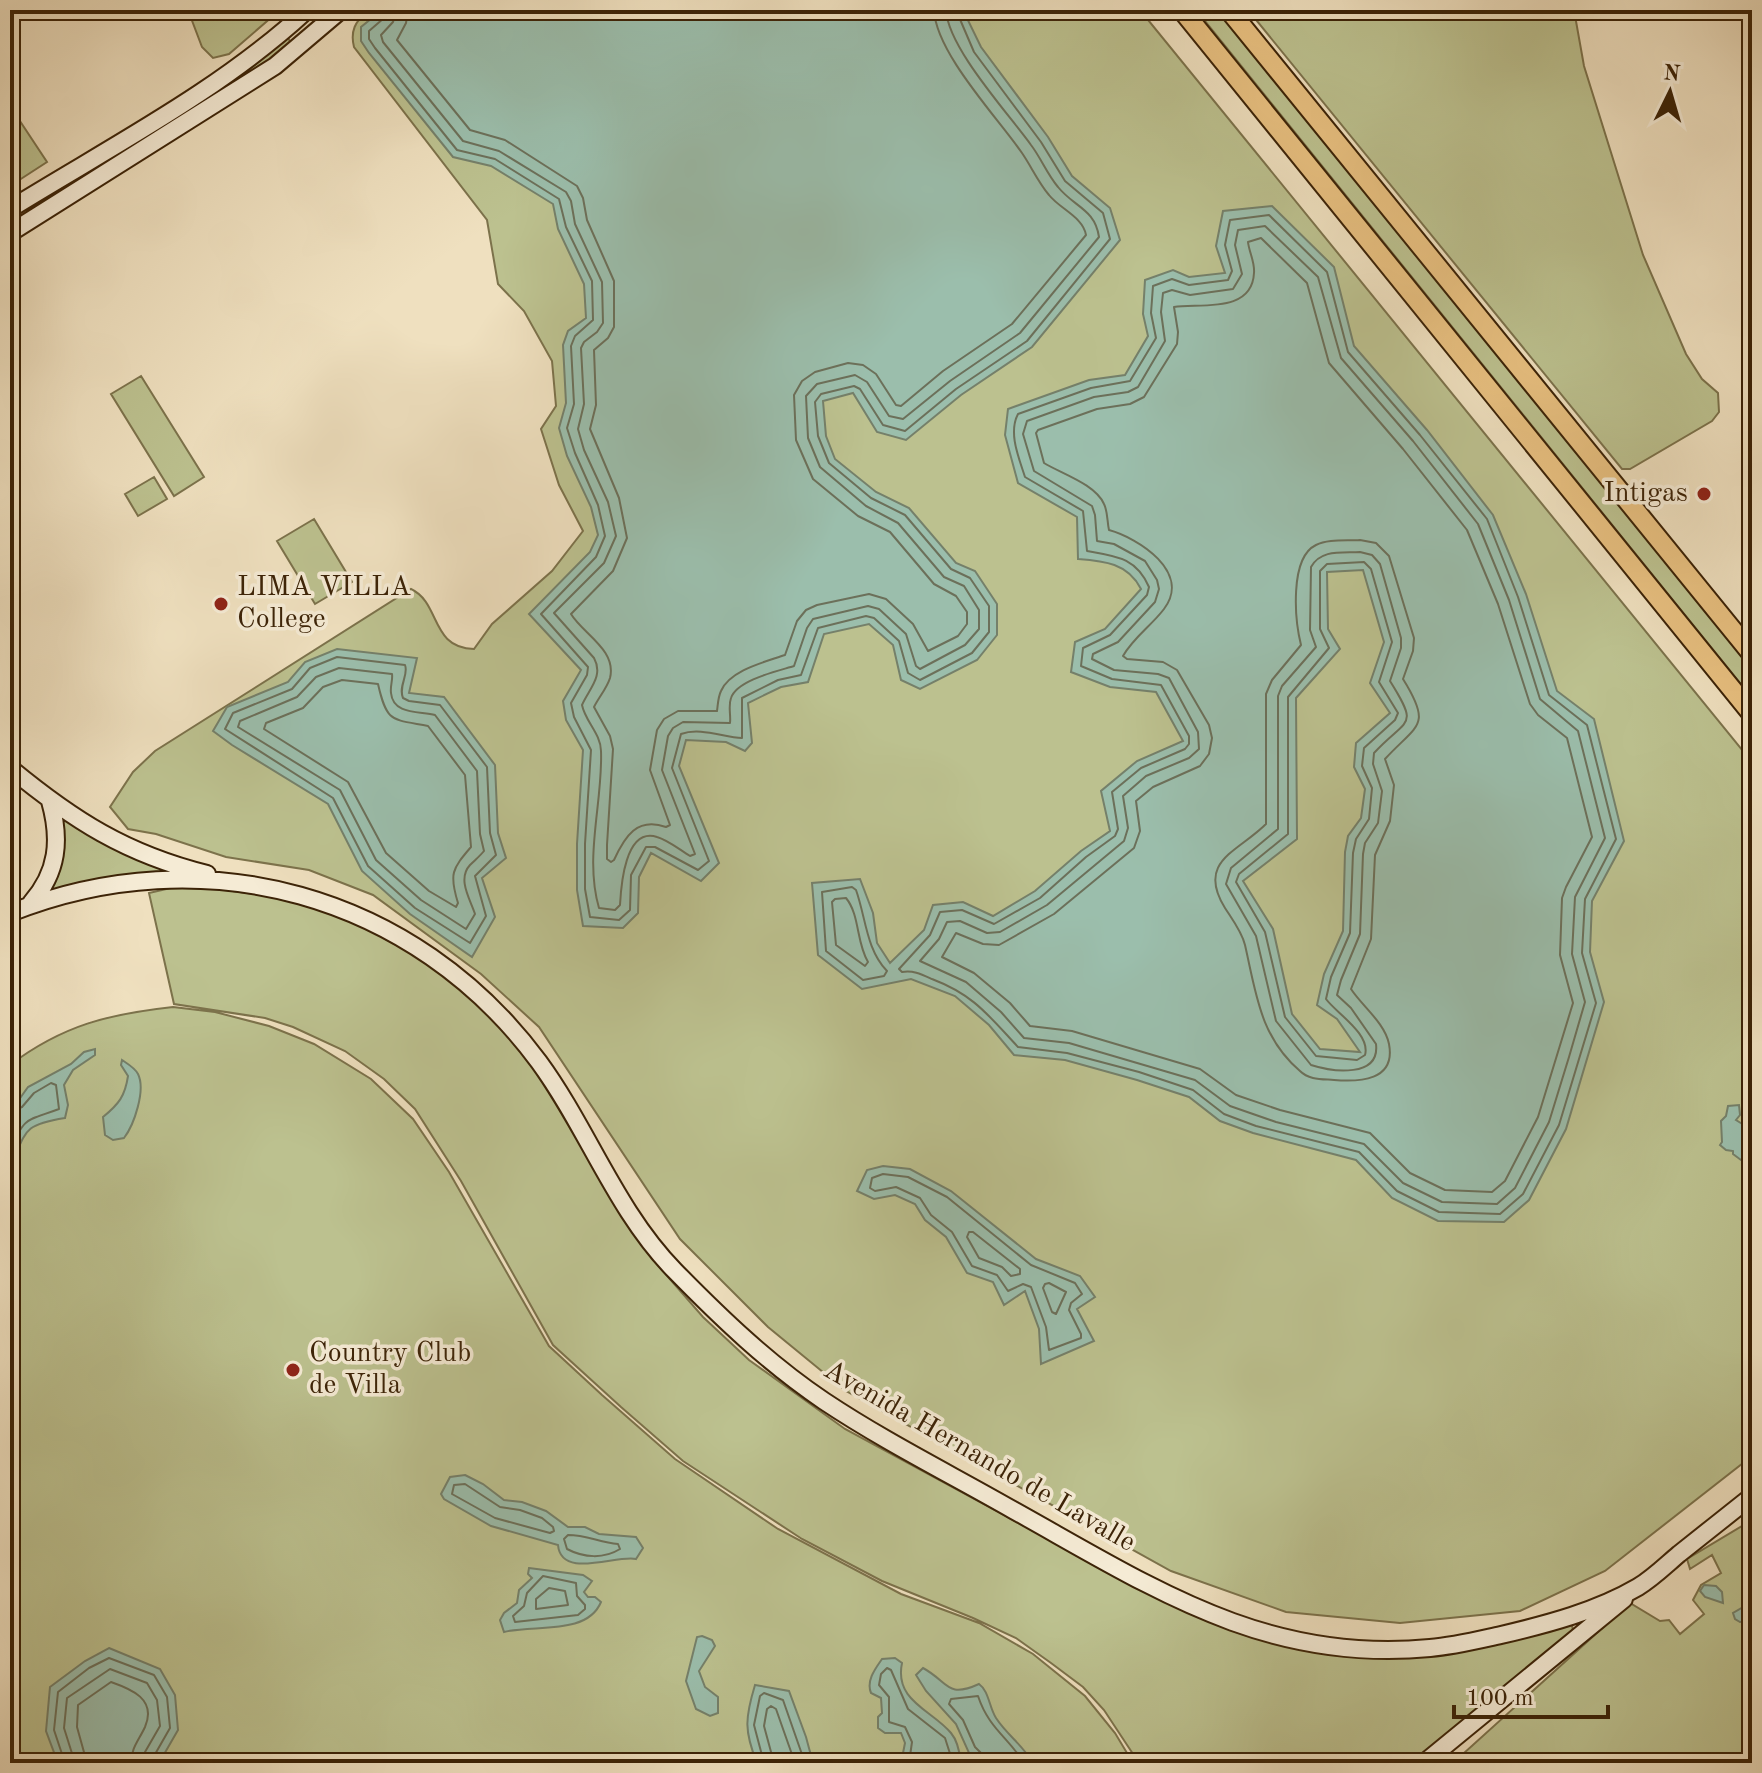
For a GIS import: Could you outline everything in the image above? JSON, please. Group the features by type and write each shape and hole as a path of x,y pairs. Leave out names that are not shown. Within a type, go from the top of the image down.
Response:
{"main road":[{"path":"1182,10 1752,714"},
{"path":"1229,10 1752,654"}],"street":[{"path":"10,209 221,79 307,10"},
{"path":"10,233 275,66 341,10"},
{"path":"10,768 88,827 141,855 235,881"},
{"path":"29,905 47,882 56,853 58,836 50,801"},
{"name":"Avenida Hernando de Lavalle","path":"10,913 56,896 102,886 149,881 235,881 298,894 348,911 427,953 470,984 511,1025 544,1068 613,1186 669,1264 752,1345 820,1398 870,1430 1159,1591 1218,1618 1280,1638 1359,1649 1401,1650 1461,1643 1527,1629 1574,1615 1640,1586 1752,1496"},
{"path":"1424,1763 1640,1586"}],"shaded area":[{"path":"188,10 280,10 229,54 213,58 202,47"},
{"path":"368,10 1140,10 1752,762 1752,1456 1605,1571 1520,1611 1400,1623 1286,1612 1171,1571 846,1391 768,1327 680,1239 539,1027 481,974 373,895 309,870 226,857 156,834 128,829 110,807 133,772 155,751 411,589 427,604 450,641 460,647 474,649 492,624 552,571 583,531 559,485 541,429 556,406 552,361 524,311 498,284 487,220 354,47 355,27"},
{"path":"1196,10 1218,10 1752,666 1752,698"},
{"path":"1248,10 1574,10 1584,66 1643,255 1686,354 1702,379 1718,393 1719,412 1712,421 1630,469 1622,469"},
{"path":"287,36 292,45 218,96 214,89"},
{"path":"10,106 47,162 10,186"},
{"path":"183,107 188,115 30,215 25,207"},
{"path":"141,376 204,477 174,496 111,394"},
{"path":"154,477 167,499 138,516 125,494"},
{"path":"314,519 352,582 315,604 277,541"},
{"path":"62,816 183,872 105,878 50,892 62,861"},
{"path":"175,887 276,897 350,919 463,983 533,1063 600,1179 655,1262 703,1317 749,1360 845,1429 1128,1582 1205,1618 1273,1643 1330,1654 1378,1658 1439,1654 1571,1621 1574,1635 1412,1763 1139,1763 1104,1710 1083,1687 1016,1638 882,1581 802,1539 683,1461 621,1407 553,1345 461,1181 415,1109 384,1079 345,1051 293,1027 265,1018 174,1004 149,893"},
{"name":"Country Club de Villa","path":"173,1007 215,1012 269,1026 314,1044 371,1079 413,1119 449,1172 549,1346 602,1395 675,1459 778,1529 901,1594 979,1623 1033,1654 1085,1696 1115,1733 1133,1763 10,1763 10,1065 49,1040 87,1024 128,1013"},
{"path":"1752,1520 1752,1763 1453,1763 1630,1603 1660,1621 1669,1620 1680,1634 1704,1614 1693,1600 1701,1585 1721,1573 1712,1555 1690,1569 1687,1559"}],"water":[{"path":"382,10 963,10 981,47 1048,137 1072,176 1110,208 1120,240 1032,347 961,395 906,440 877,432 853,393 823,401 826,436 835,459 876,492 909,508 956,563 975,571 997,604 997,635 977,660 920,689 901,680 893,645 869,624 824,634 808,682 781,687 748,703 752,743 745,751 726,742 686,740 679,766 719,863 701,881 651,853 639,877 638,913 623,928 583,926 577,890 577,844 583,750 566,720 563,701 581,670 529,614 590,552 598,535 591,507 567,456 559,428 566,403 563,345 568,331 586,318 584,284 558,229 553,204 491,166 453,157 369,53 361,41 361,27"},
{"path":"1272,206 1334,267 1354,346 1427,430 1493,515 1526,594 1557,691 1594,719 1624,841 1592,901 1590,952 1604,1002 1566,1129 1529,1200 1504,1222 1438,1221 1392,1198 1356,1160 1253,1133 1220,1121 1189,1097 1137,1080 1065,1060 1014,1055 989,1025 955,996 911,979 862,989 818,955 812,883 860,879 873,913 877,943 890,963 924,930 933,905 963,902 993,916 1035,891 1081,851 1110,831 1101,791 1137,761 1183,741 1156,692 1110,687 1071,672 1075,642 1105,629 1141,589 1136,580 1114,565 1078,559 1077,517 1018,483 1005,435 1008,409 1089,380 1125,375 1148,336 1143,314 1145,280 1173,270 1189,277 1225,273 1216,246 1223,211","holes":["1363,570 1384,642 1370,683 1390,713 1356,743 1354,767 1365,789 1361,818 1348,836 1343,931 1324,974 1317,1005 1337,1019 1360,1052 1320,1049 1292,1014 1273,929 1243,881 1297,839 1296,698 1340,649 1328,629 1327,572"]},
{"path":"337,649 417,658 409,693 444,697 495,765 498,833 506,858 482,878 495,917 472,957 410,914 362,871 328,804 213,731 227,707 288,682 305,662"},
{"path":"95,1049 95,1055 73,1070 64,1085 68,1105 65,1118 41,1123 28,1131 10,1168 10,1106 28,1087 71,1064 84,1052"},
{"path":"122,1060 138,1074 140,1098 128,1132 124,1138 113,1140 105,1135 103,1117 117,1104 125,1089 128,1076 121,1065"},
{"path":"1739,1105 1740,1115 1736,1120 1752,1130 1752,1148 1746,1159 1741,1160 1733,1151 1720,1145 1721,1121 1726,1116 1728,1106"},
{"path":"883,1166 910,1169 951,1191 1036,1259 1080,1276 1095,1297 1077,1309 1094,1341 1041,1364 1039,1329 1025,1291 1004,1305 993,1282 967,1273 946,1237 925,1220 915,1204 895,1195 874,1199 857,1191 867,1170"},
{"path":"465,1475 504,1500 522,1502 546,1511 568,1527 585,1527 599,1534 636,1537 643,1548 636,1559 591,1563 569,1561 561,1555 558,1545 491,1526 444,1499 441,1494 450,1477"},
{"path":"529,1568 583,1575 592,1581 584,1592 601,1602 594,1613 572,1624 504,1632 500,1620 517,1603 519,1590 532,1578 528,1574"},
{"path":"1704,1585 1716,1586 1722,1592 1723,1603 1705,1597 1700,1591"},
{"path":"1752,1602 1749,1621 1735,1619 1733,1613"},
{"path":"697,1637 712,1640 715,1646 699,1671 705,1687 718,1697 718,1713 710,1716 696,1709 686,1681"},
{"path":"109,1648 160,1669 175,1695 178,1730 159,1763 58,1763 46,1731 50,1687"},
{"path":"895,1658 902,1663 901,1676 909,1696 951,1733 957,1743 961,1763 901,1763 905,1743 901,1733 885,1733 878,1728 878,1717 882,1713 881,1698 871,1693 870,1680 882,1659"},
{"path":"923,1668 954,1689 979,1684 996,1718 1033,1763 980,1762 969,1753 956,1724 916,1675"},
{"path":"755,1685 789,1691 813,1763 757,1763 747,1724"},
{"path":"10,1708 14,1715 13,1751 28,1763 10,1763"}],"place":[{"name":"Intigas","path":"1704,494"},
{"name":"LIMA VILLA College","path":"221,604"},
{"name":"Country Club de Villa","path":"293,1370"}]}
